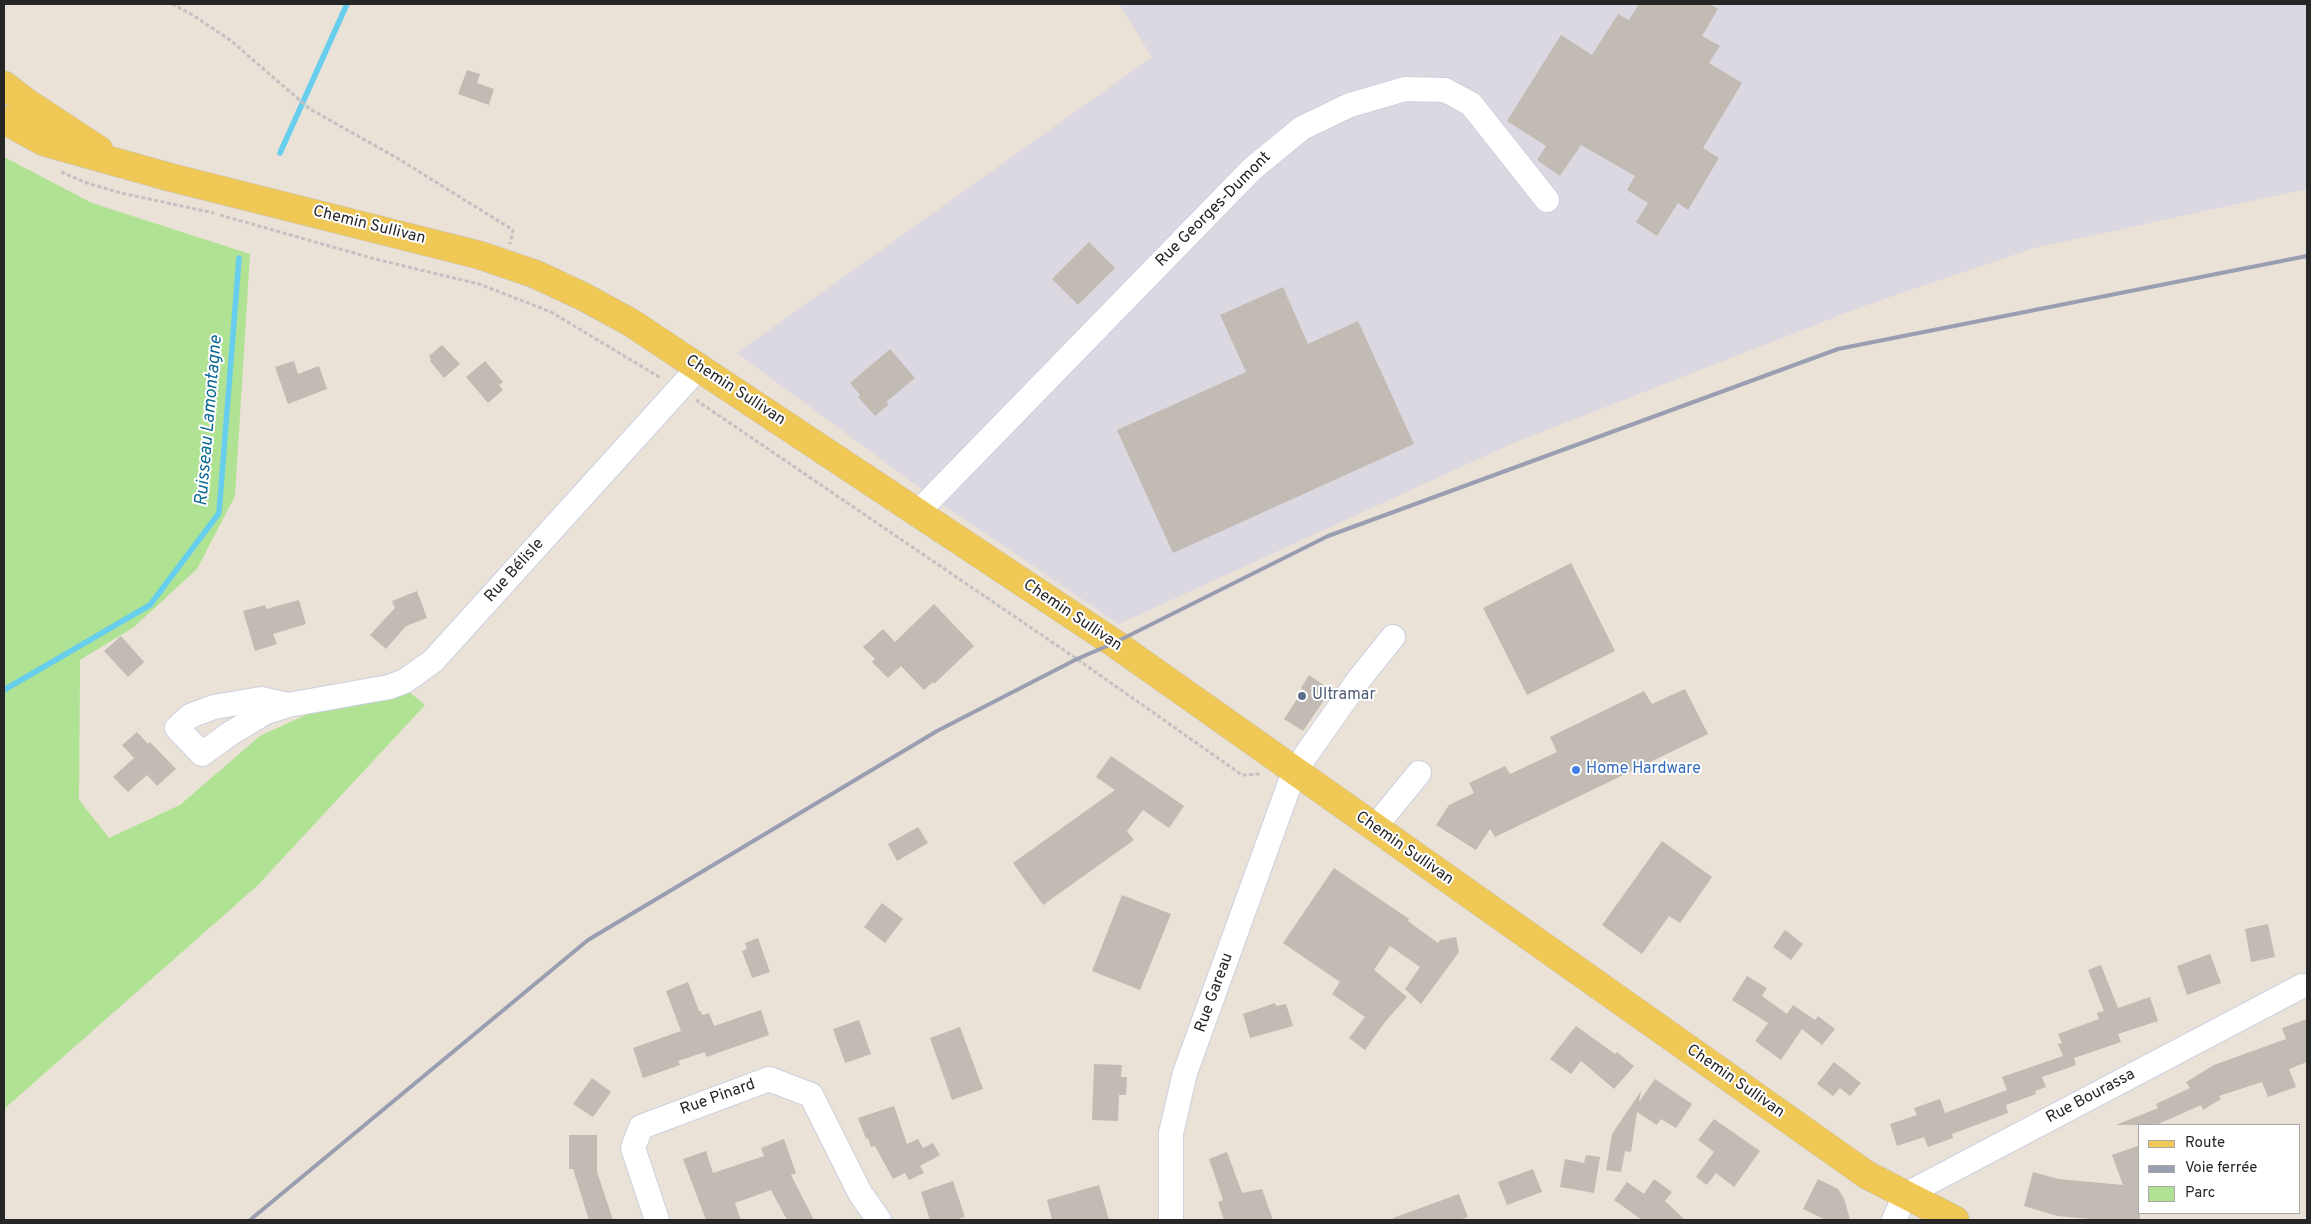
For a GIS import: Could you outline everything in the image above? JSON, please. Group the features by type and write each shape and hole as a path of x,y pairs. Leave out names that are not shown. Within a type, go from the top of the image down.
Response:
{"main road":[{"name":"Chemin Sullivan","path":"4,85 26,102 117,162"},
{"name":"Chemin Sullivan","path":"4,120 44,142 169,177 418,238 505,264 535,274 584,297 630,322 1114,643 1294,772 1867,1174 1955,1220"}],"street":[{"name":"Rue Georges-Dumont","path":"918,512 1252,169 1302,128 1350,105 1405,88 1445,90 1471,104 1547,200"},
{"name":"Rue Bélisle","path":"288,705 389,687 404,681 433,661 699,367"},
{"name":"Rue Gareau","path":"1171,1220 1171,1133 1185,1073 1294,772 1360,678 1393,637"},
{"path":"1374,828 1419,773"},
{"name":"Rue Bourassa","path":"1905,1195 2302,986"},
{"name":"Rue Pinard","path":"656,1220 633,1148 641,1127 769,1079 811,1095 860,1193 879,1220"},
{"path":"1894,1220 1905,1195"}],"path":[{"path":"172,4 191,14 230,40 310,109 397,158 513,230 505,264"}],"shaded area":[{"path":"1119,4 2307,4 2307,189 2034,248 1861,307 1511,444 1119,624 943,505 737,353 1152,57"}],"green space":[{"path":"4,157 92,203 250,254 235,496 197,569 134,627 80,660 79,800 109,838 180,805 260,736 327,705 408,691 425,705 257,886 4,1109"}],"building":[{"path":"1639,4 1710,4 1718,9 1702,36 1720,46 1709,63 1742,83 1703,148 1719,158 1688,210 1678,203 1657,236 1636,222 1648,203 1627,190 1635,176 1581,145 1560,176 1537,160 1546,146 1507,121 1561,35 1592,55 1618,14 1629,20"},
{"path":"467,70 480,74 477,83 494,89 489,105 458,94"},
{"path":"1089,242 1115,268 1078,305 1052,279"},
{"path":"1283,287 1308,344 1358,321 1414,444 1173,553 1117,430 1246,372 1220,315"},
{"path":"442,345 460,364 444,378 430,361 429,356"},
{"path":"890,349 915,378 886,402 889,404 875,416 858,397 860,395 850,383"},
{"path":"294,361 298,374 319,366 327,389 288,404 275,367"},
{"path":"485,361 503,382 499,385 503,390 488,403 466,377"},
{"path":"1571,563 1615,651 1527,695 1483,608"},
{"path":"417,591 427,618 406,626 386,649 370,635 395,608 392,601"},
{"path":"299,600 306,624 273,634 277,644 255,651 243,611 265,605 266,609"},
{"path":"934,604 974,646 934,684 933,682 924,690 901,666 888,678 872,662 875,659 863,647 883,629 895,642"},
{"path":"121,636 144,662 128,677 104,651"},
{"path":"1309,675 1331,690 1303,731 1284,719 1303,690 1301,688"},
{"name":"Home Hardware","path":"1685,689 1708,734 1495,837 1490,829 1476,850 1436,825 1449,805 1474,793 1469,783 1505,766 1510,774 1557,752 1550,737 1644,691 1652,704"},
{"path":"137,732 148,744 150,742 176,769 157,786 147,775 128,792 113,777 134,758 122,745"},
{"path":"1111,756 1184,806 1169,828 1143,810 1127,831 1134,840 1043,905 1013,863 1115,790 1096,777"},
{"path":"918,827 928,843 897,861 888,844"},
{"path":"1662,841 1712,877 1680,923 1669,916 1642,954 1602,925"},
{"path":"1334,868 1409,919 1408,921 1438,943 1440,940 1456,937 1459,952 1421,1004 1405,989 1420,967 1390,946 1374,970 1407,997 1385,1022 1365,1050 1349,1038 1365,1017 1332,994 1340,982 1283,943"},
{"path":"1122,895 1171,914 1140,990 1092,971"},
{"path":"882,903 903,919 885,943 864,927"},
{"path":"2268,924 2275,957 2251,962 2245,929"},
{"path":"1785,930 1803,944 1791,960 1773,947"},
{"path":"758,938 770,972 752,978 742,951 747,949 745,943"},
{"path":"2210,954 2221,983 2187,995 2177,966"},
{"path":"2101,965 2118,1008 2150,997 2158,1021 2118,1034 2121,1042 2074,1058 2076,1065 2042,1077 2046,1087 2035,1091 2036,1094 2006,1105 2008,1113 1952,1134 1953,1138 1928,1147 1924,1137 1897,1146 1890,1124 1917,1115 1914,1108 1940,1099 1945,1113 2007,1090 2002,1077 2063,1056 2058,1044 2062,1043 2058,1034 2099,1019 2097,1013 2104,1011 2088,970"},
{"path":"1747,976 1767,988 1762,996 1787,1014 1793,1005 1815,1020 1818,1016 1835,1029 1822,1045 1802,1029 1781,1060 1755,1041 1768,1023 1732,1000"},
{"path":"688,982 699,1011 701,1011 702,1015 709,1013 714,1026 761,1010 769,1035 706,1057 705,1052 678,1061 680,1065 643,1078 633,1048 681,1031 666,991"},
{"path":"1275,1003 1276,1006 1286,1004 1293,1026 1250,1038 1243,1014"},
{"path":"2307,1019 2307,1062 2289,1069 2296,1087 2268,1097 2262,1082 2219,1096 2221,1099 2203,1110 2201,1105 2158,1124 2116,1125 2158,1108 2156,1104 2190,1088 2186,1082 2214,1065 2286,1039 2282,1028"},
{"path":"859,1020 871,1054 845,1063 833,1029"},
{"path":"1576,1026 1615,1054 1617,1052 1634,1066 1614,1089 1581,1061 1571,1074 1550,1059"},
{"path":"960,1027 983,1089 952,1100 930,1038"},
{"path":"1834,1062 1861,1083 1850,1096 1840,1088 1833,1096 1817,1084"},
{"path":"1094,1064 1122,1065 1121,1077 1127,1077 1126,1095 1119,1095 1118,1121 1092,1120"},
{"path":"592,1078 611,1092 593,1117 573,1104"},
{"path":"1655,1079 1692,1104 1676,1128 1661,1119 1657,1125 1637,1112 1631,1152 1625,1151 1621,1172 1606,1170 1612,1134 1641,1091 1639,1102"},
{"path":"894,1106 907,1144 918,1139 923,1148 933,1143 940,1155 920,1166 924,1173 909,1180 905,1173 893,1179 875,1146 871,1147 868,1138 866,1139 858,1118"},
{"path":"1714,1119 1760,1151 1734,1187 1716,1173 1707,1185 1696,1177 1714,1152 1698,1140"},
{"path":"569,1135 597,1135 597,1172 613,1220 589,1220 573,1169 569,1169"},
{"path":"784,1139 796,1173 791,1175 814,1220 787,1220 771,1190 735,1203 741,1220 706,1220 683,1159 706,1151 713,1173 764,1156 761,1148"},
{"path":"2138,1146 2138,1214 2140,1214 2140,1220 2105,1220 2057,1216 2024,1206 2033,1172 2058,1179 2123,1185 2112,1155"},
{"path":"1227,1152 1242,1193 1262,1189 1273,1220 1224,1220 1218,1202 1223,1200 1209,1159"},
{"path":"1586,1155 1600,1157 1594,1193 1560,1187 1565,1159 1584,1163"},
{"path":"1533,1169 1542,1192 1507,1205 1498,1182"},
{"path":"1654,1179 1672,1192 1665,1201 1685,1220 1642,1220 1614,1200 1627,1182 1644,1194"},
{"path":"1818,1179 1838,1189 1844,1198 1850,1220 1826,1220 1803,1209"},
{"path":"953,1181 965,1217 954,1220 930,1220 921,1192"},
{"path":"1099,1185 1109,1220 1052,1220 1047,1200"},
{"path":"1459,1194 1468,1217 1458,1220 1393,1220 1393,1218"}],"waterway":[{"name":"Ruisseau Lamontagne","path":"280,153 347,4"},
{"name":"Ruisseau Lamontagne","path":"4,690 150,605 219,513 239,258"}],"railway":[{"path":"250,1220 588,940 937,731 1077,659 1114,643 1328,536 1838,349 2307,256"}],"place":[{"name":"Ultramar","path":"1302,696"},
{"name":"Home Hardware","path":"1576,770"}]}
